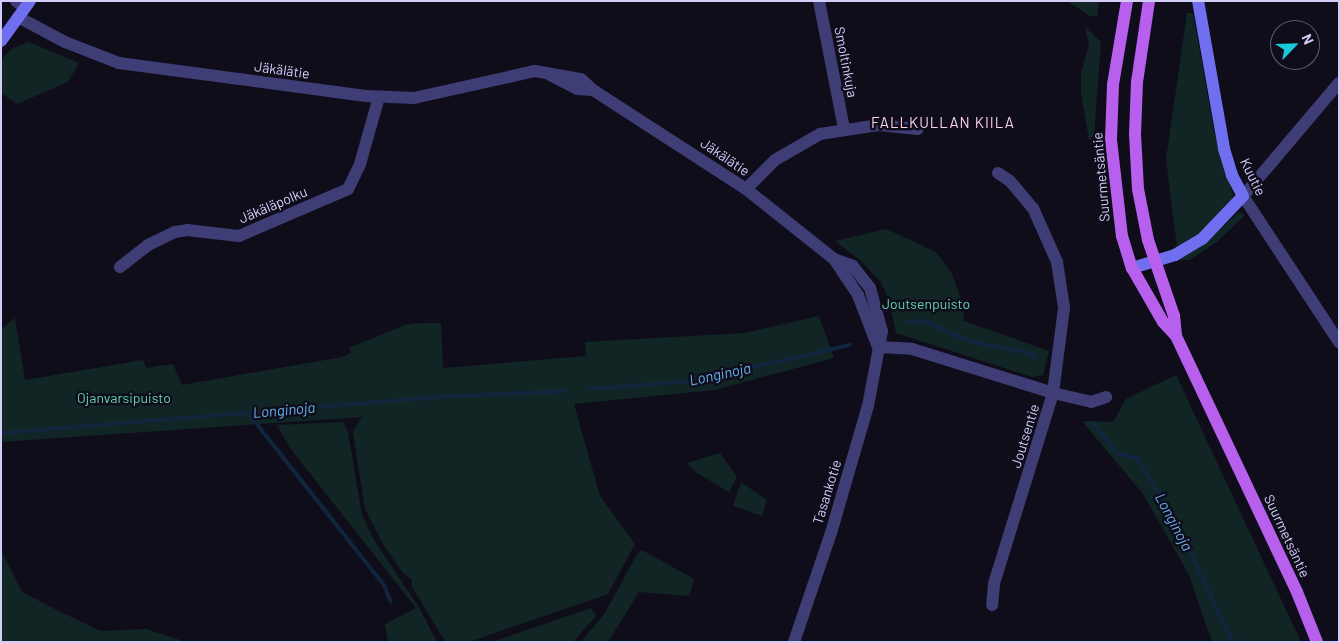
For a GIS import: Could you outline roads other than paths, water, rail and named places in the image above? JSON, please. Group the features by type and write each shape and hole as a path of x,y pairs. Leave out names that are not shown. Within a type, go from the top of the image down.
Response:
{"main road":[{"name":"Suurmetsäntie","path":"1128,1 1113,85 1111,140 1122,236 1132,268 1163,322 1176,336 1286,569 1317,642"},
{"name":"Suurmetsäntie","path":"1150,1 1142,38 1135,134 1138,189 1154,262 1174,316 1176,336"}],"street":[{"name":"Smoltinkuja","path":"819,1 844,128"},
{"name":"Kuutie","path":"1198,1 1224,148 1232,175 1243,196 1338,337"},
{"path":"1,41 22,7"},
{"name":"Jäkälätie","path":"22,7 65,42 119,63 379,97 414,98 523,72 580,79 593,90 746,189 834,259 853,266 870,288 882,330 878,347"},
{"path":"1132,268 1175,255 1202,239 1235,208 1243,196 1339,83"},
{"name":"Jäkäläpolku","path":"120,267 148,244 175,232 187,230 239,236 348,189 360,164 379,97"},
{"path":"746,189 790,149 820,134 844,128 899,125 918,128"},
{"path":"998,173 1010,181 1033,208 1057,262 1064,308 1053,393 1091,402 1106,396"},
{"name":"Joutsentie","path":"878,347 912,350 1053,393 994,584 992,605"},
{"name":"Tasankotie","path":"794,642 866,415 877,368 878,347"}],"waterway":[{"name":"Longinoja","path":"907,322 924,321 972,342 1030,353 1036,358"},
{"name":"Longinoja","path":"588,389 693,381 850,345"},
{"name":"Longinoja","path":"1,433 440,397 566,391"},
{"path":"248,413 384,585 391,602"},
{"name":"Longinoja","path":"1093,423 1118,454 1137,458 1173,517 1233,642"}],"district":[{"name":"FALLKULLAN KIILA","path":"943,123"}],"park label":[{"name":"Joutsenpuisto","path":"926,304"},
{"name":"Ojanvarsipuisto","path":"124,398"}]}
